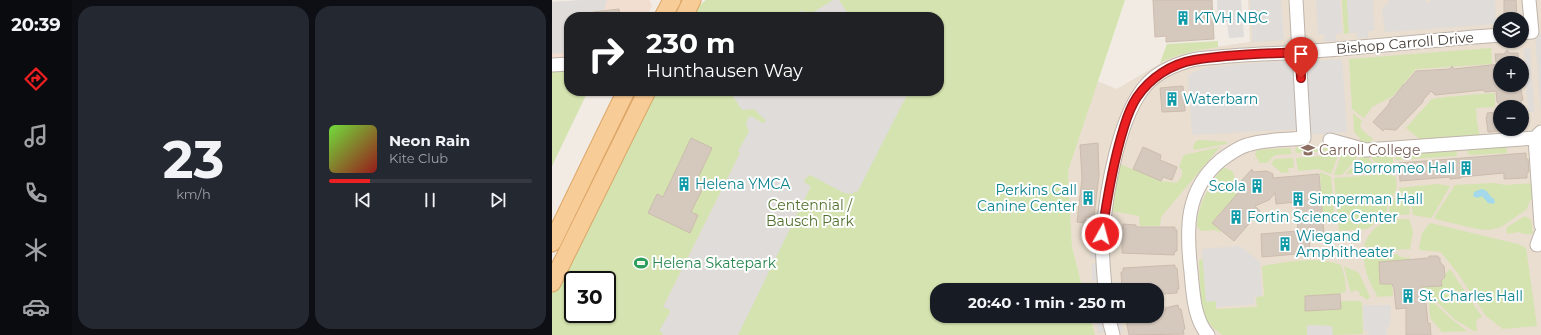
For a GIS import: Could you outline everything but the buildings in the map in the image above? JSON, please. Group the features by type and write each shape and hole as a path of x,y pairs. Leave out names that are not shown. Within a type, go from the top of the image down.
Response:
{"main road":[{"path":"666,12 672,0"},
{"path":"686,12 692,0"},
{"path":"552,243 624,96"},
{"path":"552,283 645,96"}],"street":[{"path":"1208,335 1203,329 1196,310 1192,285 1187,231 1190,213 1199,186 1212,168 1238,148 1262,141 1304,138 1296,0"},
{"path":"1528,12 1529,0"},
{"name":"Bishop Carroll Drive","path":"1105,283 1102,234 1116,156 1128,115 1136,98 1148,83 1157,76 1167,70 1193,60 1493,36"},
{"path":"552,65 564,64"},
{"path":"1330,140 1366,150 1538,135 1541,225"},
{"path":"1110,323 1113,335"}],"shaded area":[{"path":"584,0 649,0 652,5 649,12 564,12 564,58 552,58 552,2"},
{"path":"607,0 604,12 564,12 564,53 552,54 552,2"},
{"path":"833,0 839,0 847,12 814,12"},
{"path":"1217,0 1241,0 1244,37 1229,38 1227,22 1218,22"},
{"name":"Carroll College","path":"1248,0 1541,0 1541,335 1095,335 1092,323 1164,323 1164,283 1081,283 1072,247 1068,171 1097,81 1117,89 1171,57 1195,50 1250,42"},
{"path":"1250,0 1281,0 1284,40 1253,42"},
{"path":"1316,0 1340,0 1342,33 1336,34 1336,41 1324,41 1324,34 1318,34"},
{"path":"1347,0 1373,0 1374,31 1368,31 1368,38 1357,38 1357,33 1349,33"},
{"path":"1388,0 1426,0 1427,4 1432,0 1495,0 1496,12 1493,12 1493,24 1385,32 1382,8 1389,2"},
{"path":"1541,33 1541,112 1535,34"},
{"path":"1530,48 1534,112 1529,112 1529,100 1527,100 1527,92 1529,92 1529,56 1524,56 1524,49"},
{"path":"1342,59 1347,132 1307,135 1302,62"},
{"path":"1294,60 1299,129 1192,135 1188,75 1205,68 1218,66"},
{"path":"733,96 906,96 858,191 851,194 844,193 810,175 805,179 804,182 811,186 738,335 662,335 663,333 659,331 670,312 670,310 663,307 740,153 738,151 749,131 746,125 748,118 751,116 763,123 766,121 754,109 742,110"},
{"path":"1101,216 1118,218 1117,239 1109,239 1108,242 1110,282 1117,283 1099,283 1099,281 1092,281 1092,264 1098,263 1098,258 1091,258 1090,240 1098,240 1098,236 1091,235 1091,226 1100,227"},
{"path":"1240,246 1260,262 1262,296 1254,297 1255,304 1216,307 1216,301 1206,302 1202,249"},
{"path":"1363,305 1391,305 1390,324 1386,331 1387,335 1364,335 1369,334 1369,332 1364,331"},
{"path":"1097,323 1121,323 1123,332 1117,332 1116,335 1106,335 1104,332 1098,333"},
{"path":"1307,325 1332,326 1333,335 1307,335"}],"green space":[{"name":"Centennial / Bausch Park","path":"706,0 1125,0 1068,171 1072,247 1081,283 930,283 930,323 1092,323 1095,335 552,335 552,293 650,96 944,96 944,12 695,12"},
{"path":"1342,0 1347,0 1349,33 1344,34"},
{"path":"1218,41 1218,47 1181,54 1160,63 1167,44"},
{"path":"1491,48 1492,64 1416,69 1393,96 1372,107 1364,118 1352,109 1349,59"},
{"path":"564,68 564,96 586,96 552,166 552,69"},
{"path":"1495,93 1493,107 1476,108 1480,137 1422,141 1406,128 1432,99"},
{"path":"1353,113 1362,121 1360,125 1362,130 1373,139 1369,144 1361,144 1360,138 1355,133"},
{"path":"1196,141 1228,142 1226,144 1194,150 1193,147"},
{"path":"1506,144 1507,153 1468,154 1467,146"},
{"path":"1306,146 1320,149 1333,147 1340,148 1339,150 1296,153 1295,150 1297,147"},
{"path":"1220,147 1161,217 1160,226 1140,226 1139,216 1112,211 1120,164 1161,181 1177,183 1182,176 1182,170 1179,167 1184,155"},
{"path":"1456,147 1457,156 1396,160 1395,152"},
{"path":"1289,148 1292,154 1275,155 1267,163 1260,163 1255,155 1257,150"},
{"path":"1393,152 1393,170 1374,161 1369,155"},
{"path":"1361,153 1342,175 1334,175 1341,155"},
{"path":"1338,155 1331,174 1318,169 1298,171 1296,158"},
{"path":"1363,155 1367,156 1373,164 1390,172 1346,174"},
{"path":"1293,158 1294,168 1288,168 1289,172 1282,173 1271,164 1275,159"},
{"path":"1223,167 1232,171 1235,177 1233,188 1237,194 1212,222 1221,230 1219,232 1215,230 1202,231 1197,227 1199,211 1209,187"},
{"path":"1320,172 1331,177 1335,222 1323,223"},
{"path":"1388,174 1396,177 1396,190 1387,207 1387,217 1378,221 1367,229 1339,231 1334,178"},
{"path":"1494,183 1505,185 1535,183 1536,195 1529,202 1527,209 1501,227 1489,230 1477,229 1435,219 1435,216 1455,185"},
{"path":"1437,184 1450,186 1431,218 1413,215 1411,205 1399,188"},
{"path":"1398,194 1409,203 1410,214 1390,216 1389,207"},
{"path":"1525,216 1531,220 1533,234 1518,232 1508,234 1506,231 1507,227"},
{"path":"1409,219 1413,232 1410,249 1380,251 1364,246 1371,232 1381,224 1393,220"},
{"path":"1430,223 1518,244 1526,248 1537,326 1503,329 1486,316 1459,275 1441,252 1420,250 1419,248 1422,233"},
{"path":"1364,251 1380,255 1398,254 1398,256 1406,258 1410,257 1409,260 1379,262 1380,284 1392,284 1393,296 1378,297 1367,275 1364,264"},
{"path":"1200,259 1203,260 1206,301 1216,301 1216,309 1257,307 1256,297 1264,296 1262,266 1312,260 1332,262 1341,265 1345,279 1346,291 1340,294 1305,296 1305,311 1340,301 1359,301 1362,303 1363,334 1333,335 1331,326 1307,325 1307,335 1222,335 1208,322 1203,311 1200,289"},
{"path":"1344,266 1359,273 1370,297 1367,300 1362,296 1359,296 1360,293 1358,291 1354,290 1352,293"},
{"path":"1450,269 1482,317 1476,322 1477,331 1474,331 1454,319 1428,293 1422,292 1421,287 1442,286 1441,281"},
{"path":"1427,296 1450,318 1467,331 1442,332 1430,318 1429,301 1423,297"}],"water":[{"path":"1481,189 1486,191 1494,199 1495,202 1493,204 1488,203 1482,196 1477,198 1473,196 1474,192"}],"place":[{"name":"KTVH NBC","path":"1183,18"},
{"name":"Waterbarn","path":"1172,99"},
{"name":"Carroll College","path":"1308,150"},
{"name":"Borromeo Hall","path":"1466,168"},
{"name":"Helena YMCA","path":"684,184"},
{"name":"Scola","path":"1257,186"},
{"name":"Perkins Call Canine Center","path":"1088,198"},
{"name":"Simperman Hall","path":"1298,199"},
{"name":"Fortin Science Center","path":"1236,217"},
{"name":"Wiegand Amphitheater","path":"1285,244"},
{"name":"Helena Skatepark","path":"641,263"},
{"name":"St. Charles Hall","path":"1408,296"}],"route":[{"path":"1102,234 1119,143 1128,115 1136,98 1148,83 1167,70 1193,60 1300,52 1301,78"}]}
